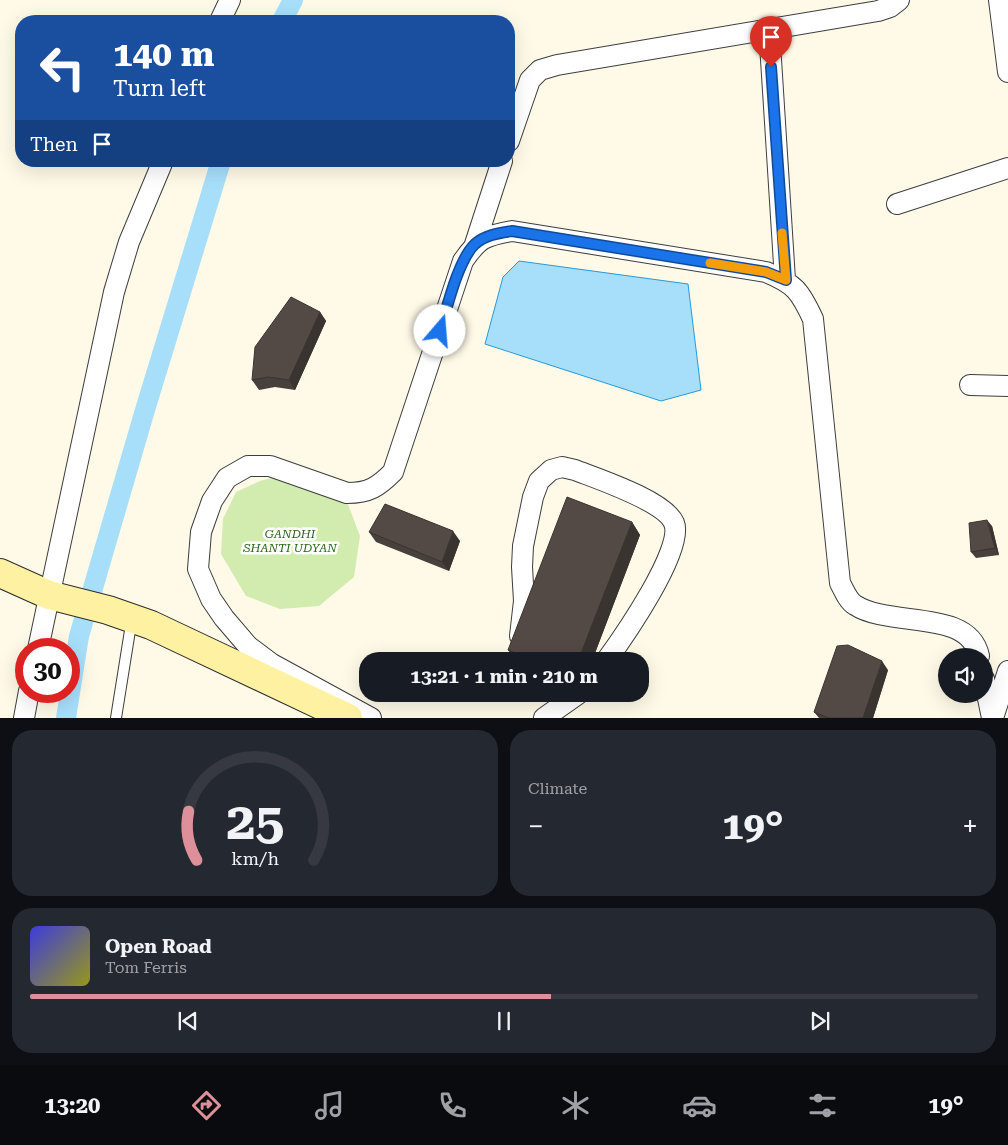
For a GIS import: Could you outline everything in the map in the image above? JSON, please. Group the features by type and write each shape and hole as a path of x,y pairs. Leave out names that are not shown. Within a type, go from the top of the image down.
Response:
{"street":[{"path":"223,15 230,0"},
{"path":"515,124 530,80 540,70 557,65 878,10 890,7 899,0"},
{"path":"998,0 1008,72"},
{"path":"769,28 786,280"},
{"path":"43,638 60,597 114,292 130,242 161,167"},
{"path":"371,718 272,664 248,646 224,618 211,599 198,569 201,532 212,501 227,478 248,466 270,466 347,493 360,493 379,486 393,472 463,261 475,244 500,167"},
{"path":"897,204 1008,168"},
{"path":"475,244 491,235 512,231 766,272 786,280 802,296 813,318 840,583 852,604 872,614 949,625 967,634 977,648"},
{"path":"970,385 1008,386"},
{"path":"520,636 523,609 523,546 533,497 539,481 551,470 562,467 575,470 650,501 664,511 675,524 676,538 671,553 633,624 613,652"},
{"path":"0,573 60,597 120,613 348,718"},
{"path":"992,718 1008,671"},
{"path":"544,718 567,702"},
{"path":"24,718 27,703"},
{"path":"989,703 992,718"}],"lane":[{"path":"116,718 120,613"}],"green space":[{"name":"GANDHI SHANTI UDYAN","path":"289,473 346,499 360,536 354,577 319,606 280,609 246,596 221,554 223,519 236,492 260,481"}],"water":[{"path":"519,261 688,284 701,390 661,401 485,344 503,277"}],"building":[{"path":"291,297 320,312 289,380 268,377 252,380 255,347"},
{"path":"567,497 632,522 581,652 513,652 508,650"},
{"path":"385,504 453,531 442,562 369,532"},
{"path":"987,520 995,548 971,552 969,523"},
{"path":"848,645 882,661 863,718 829,718 814,712 837,646"}],"waterway":[{"path":"285,15 293,0"},
{"path":"66,718 79,636 219,167"}],"slow traffic":[{"path":"710,263 766,272 786,280 782,233"}],"route":[{"path":"440,331 463,261 475,244 491,235 512,231 766,272 786,280 771,67"}]}
